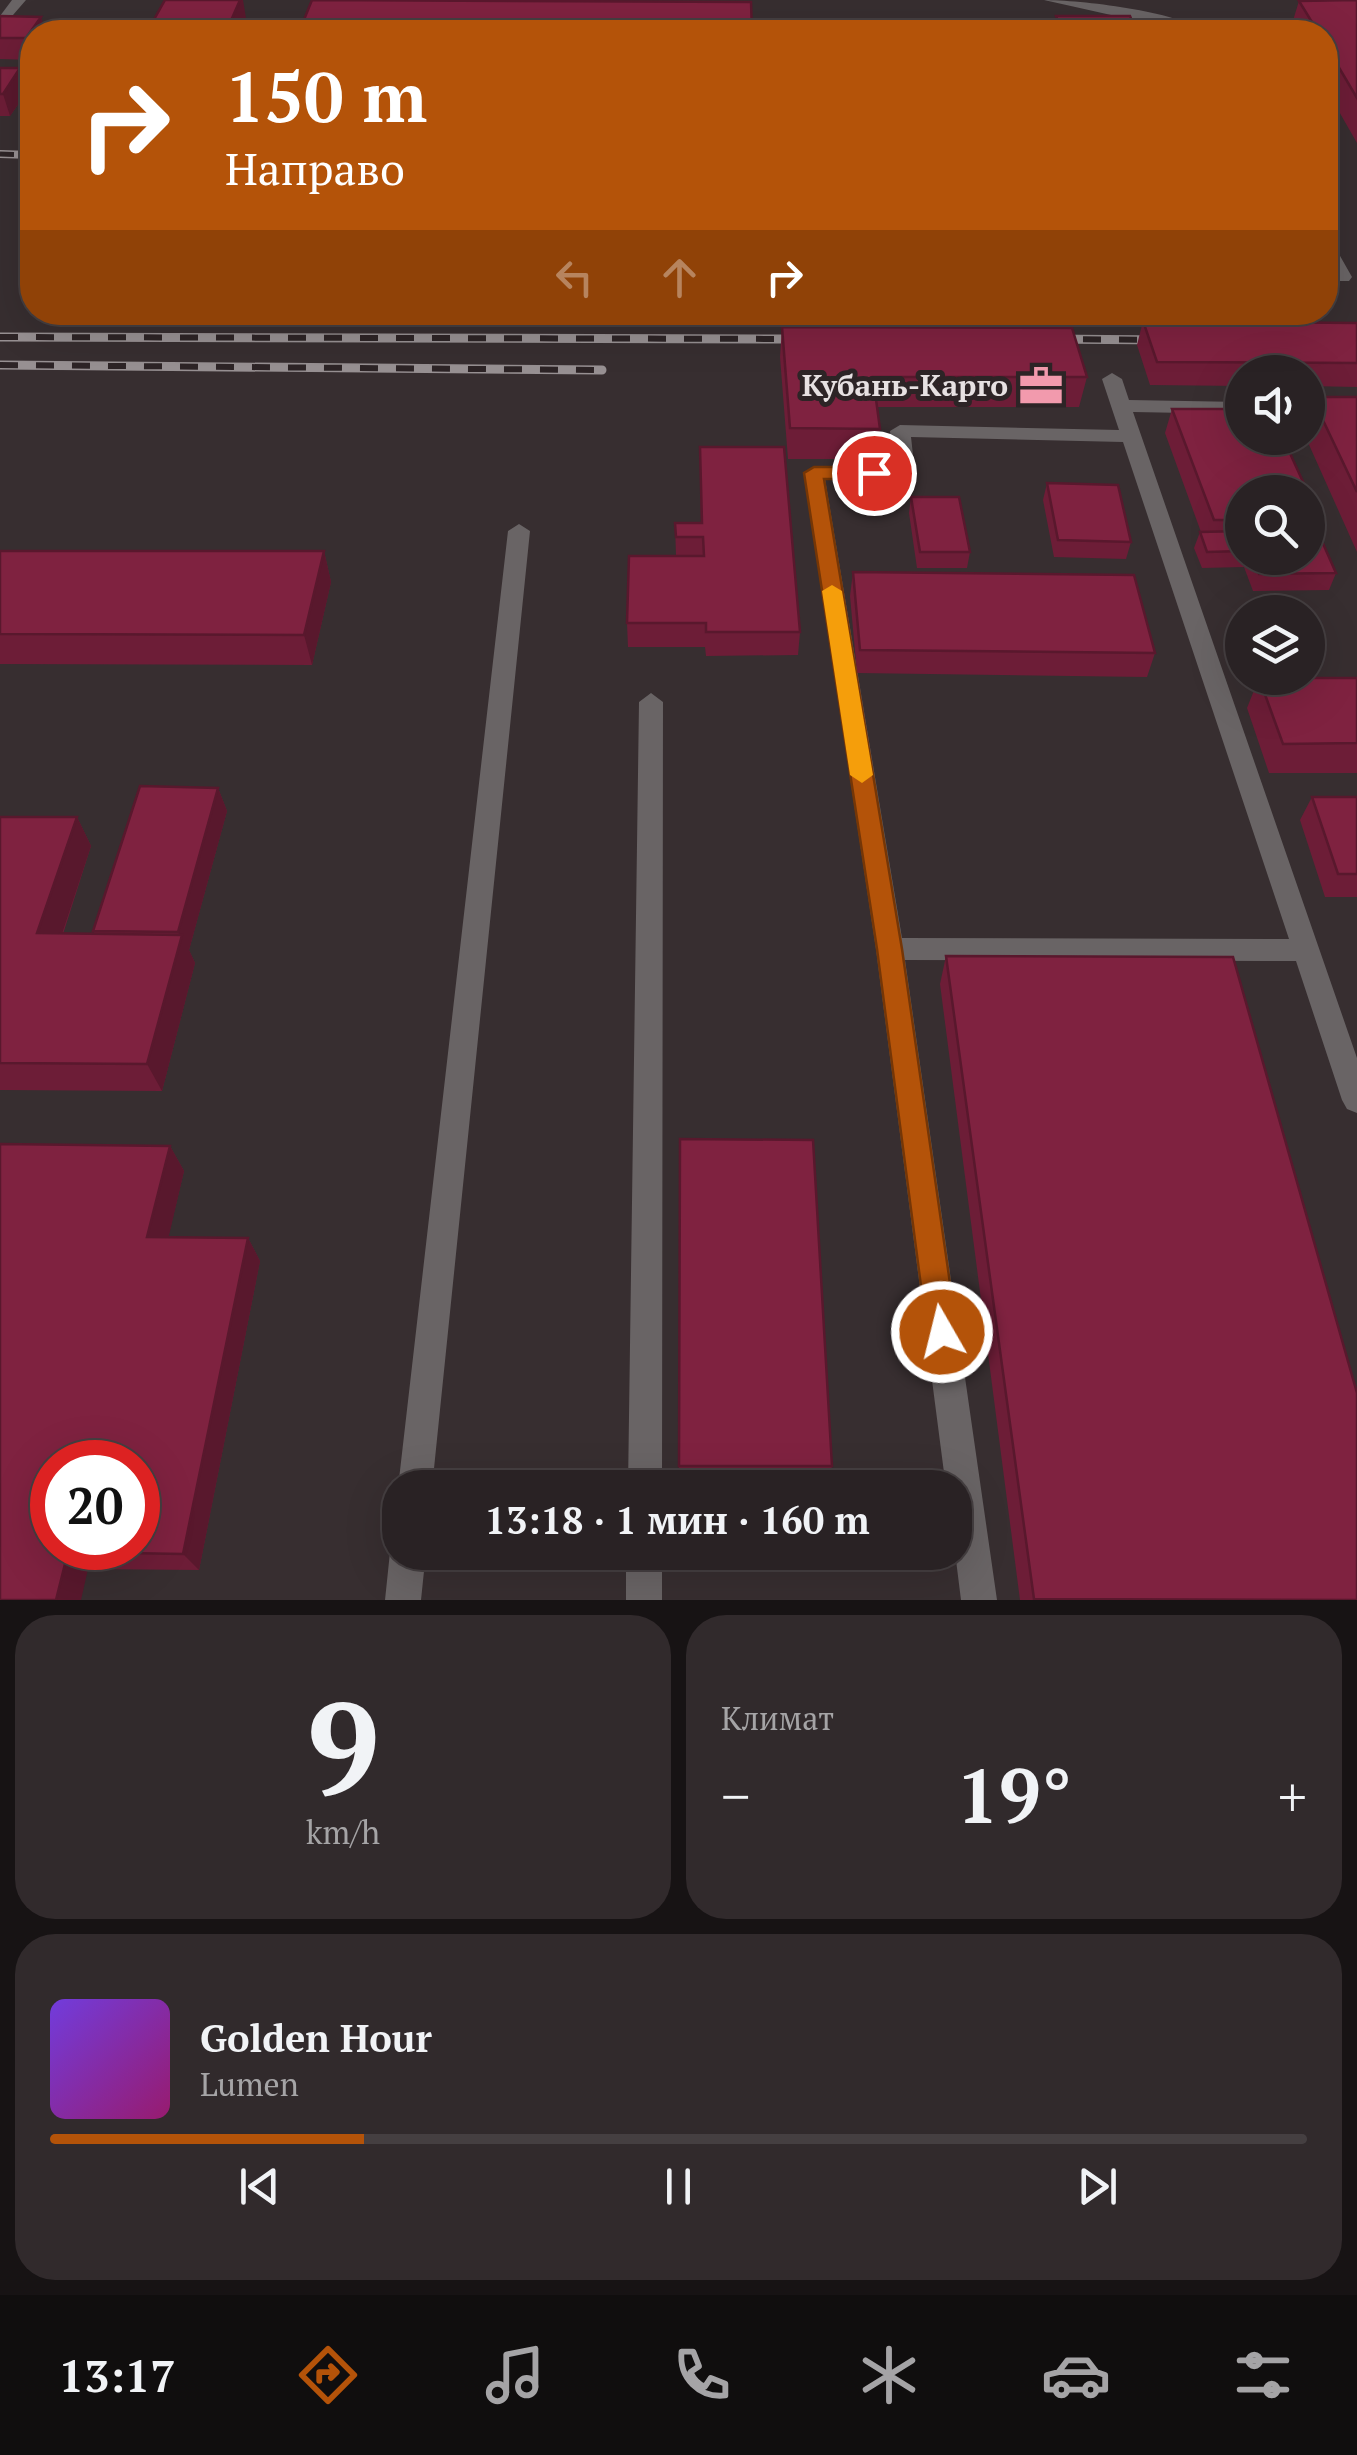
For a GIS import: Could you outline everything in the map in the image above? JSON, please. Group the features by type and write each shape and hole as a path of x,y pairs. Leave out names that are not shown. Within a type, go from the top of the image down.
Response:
{"lane":[{"path":"0,26 19,0"},
{"path":"1051,0 1160,20"},
{"path":"1338,270 1342,278"},
{"path":"1112,379 1357,1100"},
{"path":"1121,406 1225,408"},
{"path":"979,1600 890,949 814,473 905,473 900,431 1132,436"},
{"path":"417,1470 519,531"},
{"path":"644,1470 651,702"},
{"path":"890,949 1306,950"},
{"path":"403,1600 406,1570"},
{"path":"644,1570 644,1600"}],"building":[{"path":"165,0 240,0 231,20 154,20"},
{"path":"312,0 751,2 752,20 304,20"},
{"path":"1357,0 1357,98 1338,66 1338,20 1311,20 1299,1"},
{"path":"0,16 41,17 20,20 20,38 0,38"},
{"path":"1056,16 1130,16 1132,20 1057,20"},
{"path":"0,68 20,68 3,94 0,94"},
{"path":"1357,323 1357,363 1325,363 1325,355 1225,355 1225,362 1157,362 1144,325"},
{"path":"782,327 1072,328 1087,377 873,377 880,429 790,428"},
{"path":"1325,397 1357,397 1357,492 1325,424"},
{"path":"1172,409 1225,409 1225,455 1291,455 1300,475 1225,475 1225,520 1214,520"},
{"path":"700,447 784,447 800,632 706,632 706,623 627,623 629,556 704,556 703,537 676,537 675,523 702,523"},
{"path":"1047,483 1118,485 1131,542 1058,540"},
{"path":"911,497 959,497 970,552 920,552"},
{"path":"1225,531 1225,551 1207,552 1200,532"},
{"path":"1325,548 1336,573 1325,573"},
{"path":"0,551 324,551 304,635 0,634"},
{"path":"853,572 1134,575 1155,653 860,650"},
{"path":"1325,678 1357,678 1357,743 1283,744 1265,695 1325,695"},
{"path":"140,786 218,788 178,932 93,931"},
{"path":"1312,797 1357,797 1357,874 1338,874"},
{"path":"0,817 77,817 37,933 182,935 147,1064 0,1063"},
{"path":"946,956 1233,957 1357,1393 1357,1600 1034,1599"},
{"path":"680,1139 813,1140 832,1466 679,1466"},
{"path":"0,1144 170,1146 147,1237 248,1238 183,1554 160,1554 160,1440 30,1440 30,1570 64,1570 56,1600 0,1600"}],"railway":[{"path":"0,154 20,155"},
{"path":"0,337 807,339"},
{"path":"1047,339 1167,340"},
{"path":"0,365 602,370"}],"slow traffic":[{"path":"832,591 862,775"}],"place":[{"name":"Кубань-Карго","path":"1041,386"}],"route":[{"path":"874,473 814,473 890,949 942,1332"}]}
